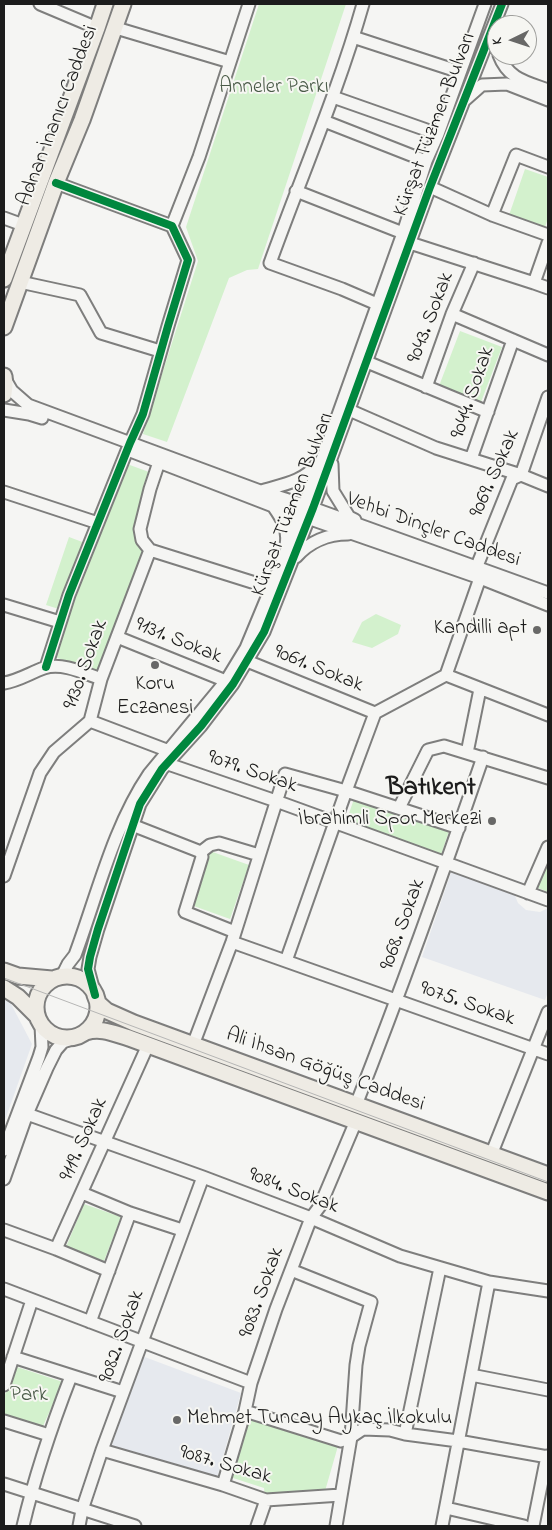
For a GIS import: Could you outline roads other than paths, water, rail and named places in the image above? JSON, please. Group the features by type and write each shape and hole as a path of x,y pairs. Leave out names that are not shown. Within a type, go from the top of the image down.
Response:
{"main road":[{"name":"Adnan İnanıcı Caddesi","path":"4,278 105,4"},
{"name":"Adnan İnanıcı Caddesi","path":"4,327 56,182 82,120 116,28 123,4"},
{"path":"4,972 18,976 57,978 72,976 82,980 90,986 95,995 98,1005 97,1014 93,1024 82,1034 67,1038 57,1037 48,1032 18,997 4,988"},
{"path":"38,1020 36,1005 38,996 44,986 57,978"},
{"name":"Ali İhsan Göğüş Caddesi","path":"95,995 98,1003 107,1010 134,1023 548,1176"},
{"name":"Ali İhsan Göğüş Caddesi","path":"82,1034 94,1029 103,1030 148,1045 548,1192"}],"street":[{"path":"40,4 97,28"},
{"path":"172,226 199,157 249,4"},
{"path":"363,4 333,97 270,263 377,304"},
{"name":"Kürşat Tüzmen Bulvarı","path":"95,995 88,969 90,957 132,824 140,804 162,769 206,719 233,684 264,632 287,562 328,456 426,161 438,134 485,4"},
{"path":"116,28 230,62"},
{"path":"353,37 460,72"},
{"name":"Kürşat Tüzmen Bulvarı","path":"328,456 349,410 430,187 487,40"},
{"path":"503,65 517,79 548,90"},
{"path":"464,101 482,85 508,84 548,100"},
{"path":"333,97 438,134"},
{"path":"324,120 426,161"},
{"path":"492,215 516,155 548,167"},
{"path":"46,667 69,595 128,446 143,414 188,260 172,226 56,182"},
{"path":"430,187 492,215 548,235"},
{"path":"296,191 403,233"},
{"path":"4,218 24,226"},
{"path":"534,283 548,242"},
{"path":"410,243 548,288"},
{"name":"9043. Sokak","path":"426,387 452,314 474,263"},
{"path":"20,282 80,295 101,333 160,351"},
{"path":"452,314 548,355"},
{"name":"9044. Sokak","path":"471,460 513,340"},
{"path":"367,362 488,412"},
{"path":"4,383 28,405 128,446 260,491 354,534 479,572 548,605"},
{"name":"9069. Sokak","path":"446,675 512,478 521,475 543,428 548,396"},
{"path":"4,410 30,414 128,446"},
{"path":"349,410 436,448 521,475 548,486"},
{"path":"260,491 302,478 328,456"},
{"path":"328,456 333,491 349,517 367,527"},
{"path":"160,458 273,506 307,511"},
{"path":"160,458 140,529 142,540 150,550 271,588"},
{"path":"4,492 98,523"},
{"path":"273,506 284,521 288,536 287,562"},
{"name":"Vehbi Dinçler Caddesi","path":"307,511 367,527 479,572 548,593"},
{"path":"287,562 304,548 320,540 335,534 354,534"},
{"name":"9130. Sokak","path":"4,875 40,773 54,752 90,721 101,679 150,550"},
{"name":"Kürşat Tüzmen Bulvarı","path":"57,978 75,955 124,816 138,789 226,681 246,648 271,588 287,562"},
{"path":"4,604 60,622"},
{"name":"9131. Sokak","path":"117,638 226,681"},
{"name":"9061. Sokak","path":"247,661 375,713"},
{"path":"4,683 13,682 46,667 68,668 101,679"},
{"path":"286,961 334,822 375,713 446,675 548,715"},
{"path":"467,753 480,689"},
{"path":"90,721 168,751"},
{"path":"399,808 428,750 444,746 548,778"},
{"name":"9068. Sokak","path":"356,1105 447,864 483,757"},
{"name":"9079. Sokak","path":"168,764 276,800 548,900"},
{"path":"193,1045 234,937 285,774 346,790 459,828"},
{"path":"132,824 201,852 210,845 219,843 259,855"},
{"name":"9075. Sokak","path":"201,852 202,857 185,912 286,961 548,1054"},
{"path":"528,893 547,854"},
{"path":"491,1155 548,1012"},
{"path":"4,1150 42,1047 38,1020"},
{"path":"4,1179 27,1114 56,1050 63,1042 82,1034"},
{"name":"9119. Sokak","path":"56,1249 148,1045"},
{"name":"9084. Sokak","path":"27,1114 311,1218 400,1256 489,1282 548,1291"},
{"name":"9083. Sokak","path":"222,1485 245,1411 251,1383 291,1270 311,1218 320,1206 356,1121"},
{"name":"9082. Sokak","path":"79,1526 82,1510 102,1450 202,1177"},
{"path":"82,1193 130,1213 182,1230"},
{"path":"90,1322 130,1213"},
{"path":"4,1230 109,1271"},
{"path":"405,1434 440,1268"},
{"path":"291,1270 372,1302 359,1346 351,1437 336,1526"},
{"path":"442,1526 489,1282"},
{"path":"4,1289 251,1383"},
{"path":"4,1385 32,1300"},
{"path":"13,1357 123,1392"},
{"path":"471,1374 548,1390"},
{"path":"23,1526 30,1493 71,1376"},
{"path":"245,1411 341,1441 364,1429 390,1430 547,1456 533,1526"},
{"path":"4,1421 49,1435"},
{"name":"9087. Sokak","path":"102,1450 222,1485 266,1500 341,1495"},
{"path":"4,1484 135,1526"},
{"path":"257,1526 266,1500"},
{"path":"446,1508 524,1526"}],"tram line":[{"path":"4,978 548,1182"}],"place":[{"name":"Kandilli apt","path":"537,630"},
{"name":"Koru Eczanesi","path":"155,665"},
{"name":"İbrahimli Spor Merkezi","path":"492,821"},
{"name":"Mehmet Tuncay Aykaç İlkokulu","path":"177,1420"}],"district":[{"name":"Batıkent","path":"431,790"}],"park label":[{"name":"Anneler Parkı","path":"274,89"},
{"name":"Park","path":"29,1397"}]}
